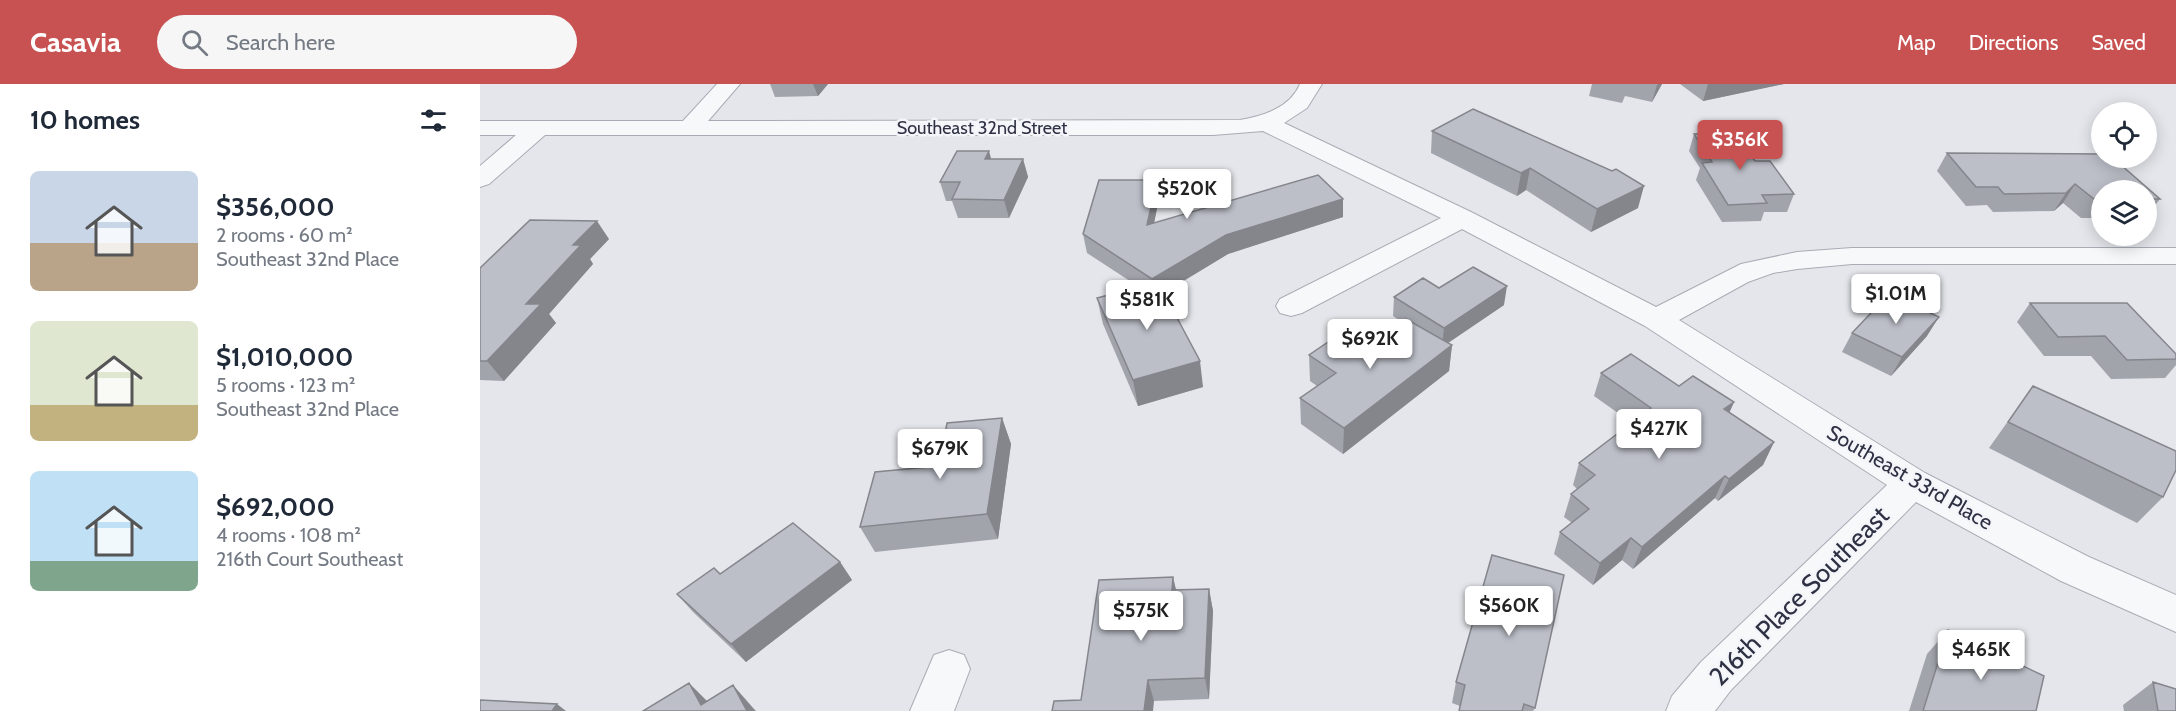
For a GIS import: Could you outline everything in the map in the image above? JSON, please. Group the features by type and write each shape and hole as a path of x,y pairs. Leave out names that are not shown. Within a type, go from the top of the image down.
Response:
{"street":[{"path":"690,127 729,84"},
{"path":"1266,123 1286,113 1302,100 1311,84"},
{"path":"1266,123 1462,218"},
{"name":"Southeast 32nd Street","path":"480,128 1213,128 1266,123"},
{"path":"480,179 539,128"},
{"path":"1291,306 1462,218"},
{"name":"Southeast 33rd Place","path":"1462,218 1656,319 1912,483 2075,569 2176,614"},
{"path":"1656,319 1765,266 1814,259 1852,256 2176,256"},
{"name":"216th Place Southeast","path":"1688,711 1716,676 1912,483"},
{"path":"932,711 949,669"}],"building":[{"path":"1473,109 1612,171 1616,169 1644,186 1597,209 1530,168 1521,173 1432,131"},
{"path":"1734,133 1755,161 1770,161 1794,194 1762,195 1767,203 1728,205 1702,163 1712,162 1694,134"},
{"path":"957,151 989,151 985,159 1023,159 1004,200 952,199 960,182 940,182"},
{"path":"1947,153 2091,154 2091,168 2124,168 2138,180 2091,180 2091,197 2075,184 2066,193 2004,194 1998,187 1976,187"},
{"path":"1318,175 1343,199 1226,235 1152,279 1083,234 1099,180 1157,180 1147,225"},
{"path":"530,220 597,221 573,245 581,245 526,304 541,304 487,361 480,361 480,268"},
{"path":"1473,267 1507,286 1444,328 1394,297 1423,278 1439,288"},
{"path":"1158,282 1200,361 1133,380 1097,298"},
{"path":"1889,294 1939,317 1902,357 1852,333"},
{"path":"2030,303 2127,303 2176,354 2176,359 2127,360 2105,336 2058,337"},
{"path":"1406,319 1452,345 1344,428 1300,398 1336,373 1309,355 1343,332 1367,347"},
{"path":"1631,354 1679,386 1693,376 1734,402 1724,409 1774,442 1729,479 1725,476 1642,547 1631,538 1600,563 1560,532 1589,509 1571,494 1595,475 1579,463 1651,408 1601,373"},
{"path":"2033,386 2176,451 2176,470 2163,497 2008,422"},
{"path":"1002,418 987,514 860,527 875,472 939,466 947,423"},
{"path":"793,523 840,562 731,644 677,594 714,568 720,574"},
{"path":"1492,555 1564,575 1535,708 1524,704 1522,711 1459,711 1465,685 1456,682"},
{"path":"1173,577 1172,590 1209,589 1205,678 1148,680 1144,711 1052,711 1054,701 1081,700 1099,580"},
{"path":"1948,630 2044,676 2036,711 1923,711"},
{"path":"2153,682 2176,689 2176,711 2158,711"},
{"path":"689,683 701,705 733,685 747,711 643,711"},
{"path":"480,700 557,704 552,711 480,711"}]}
